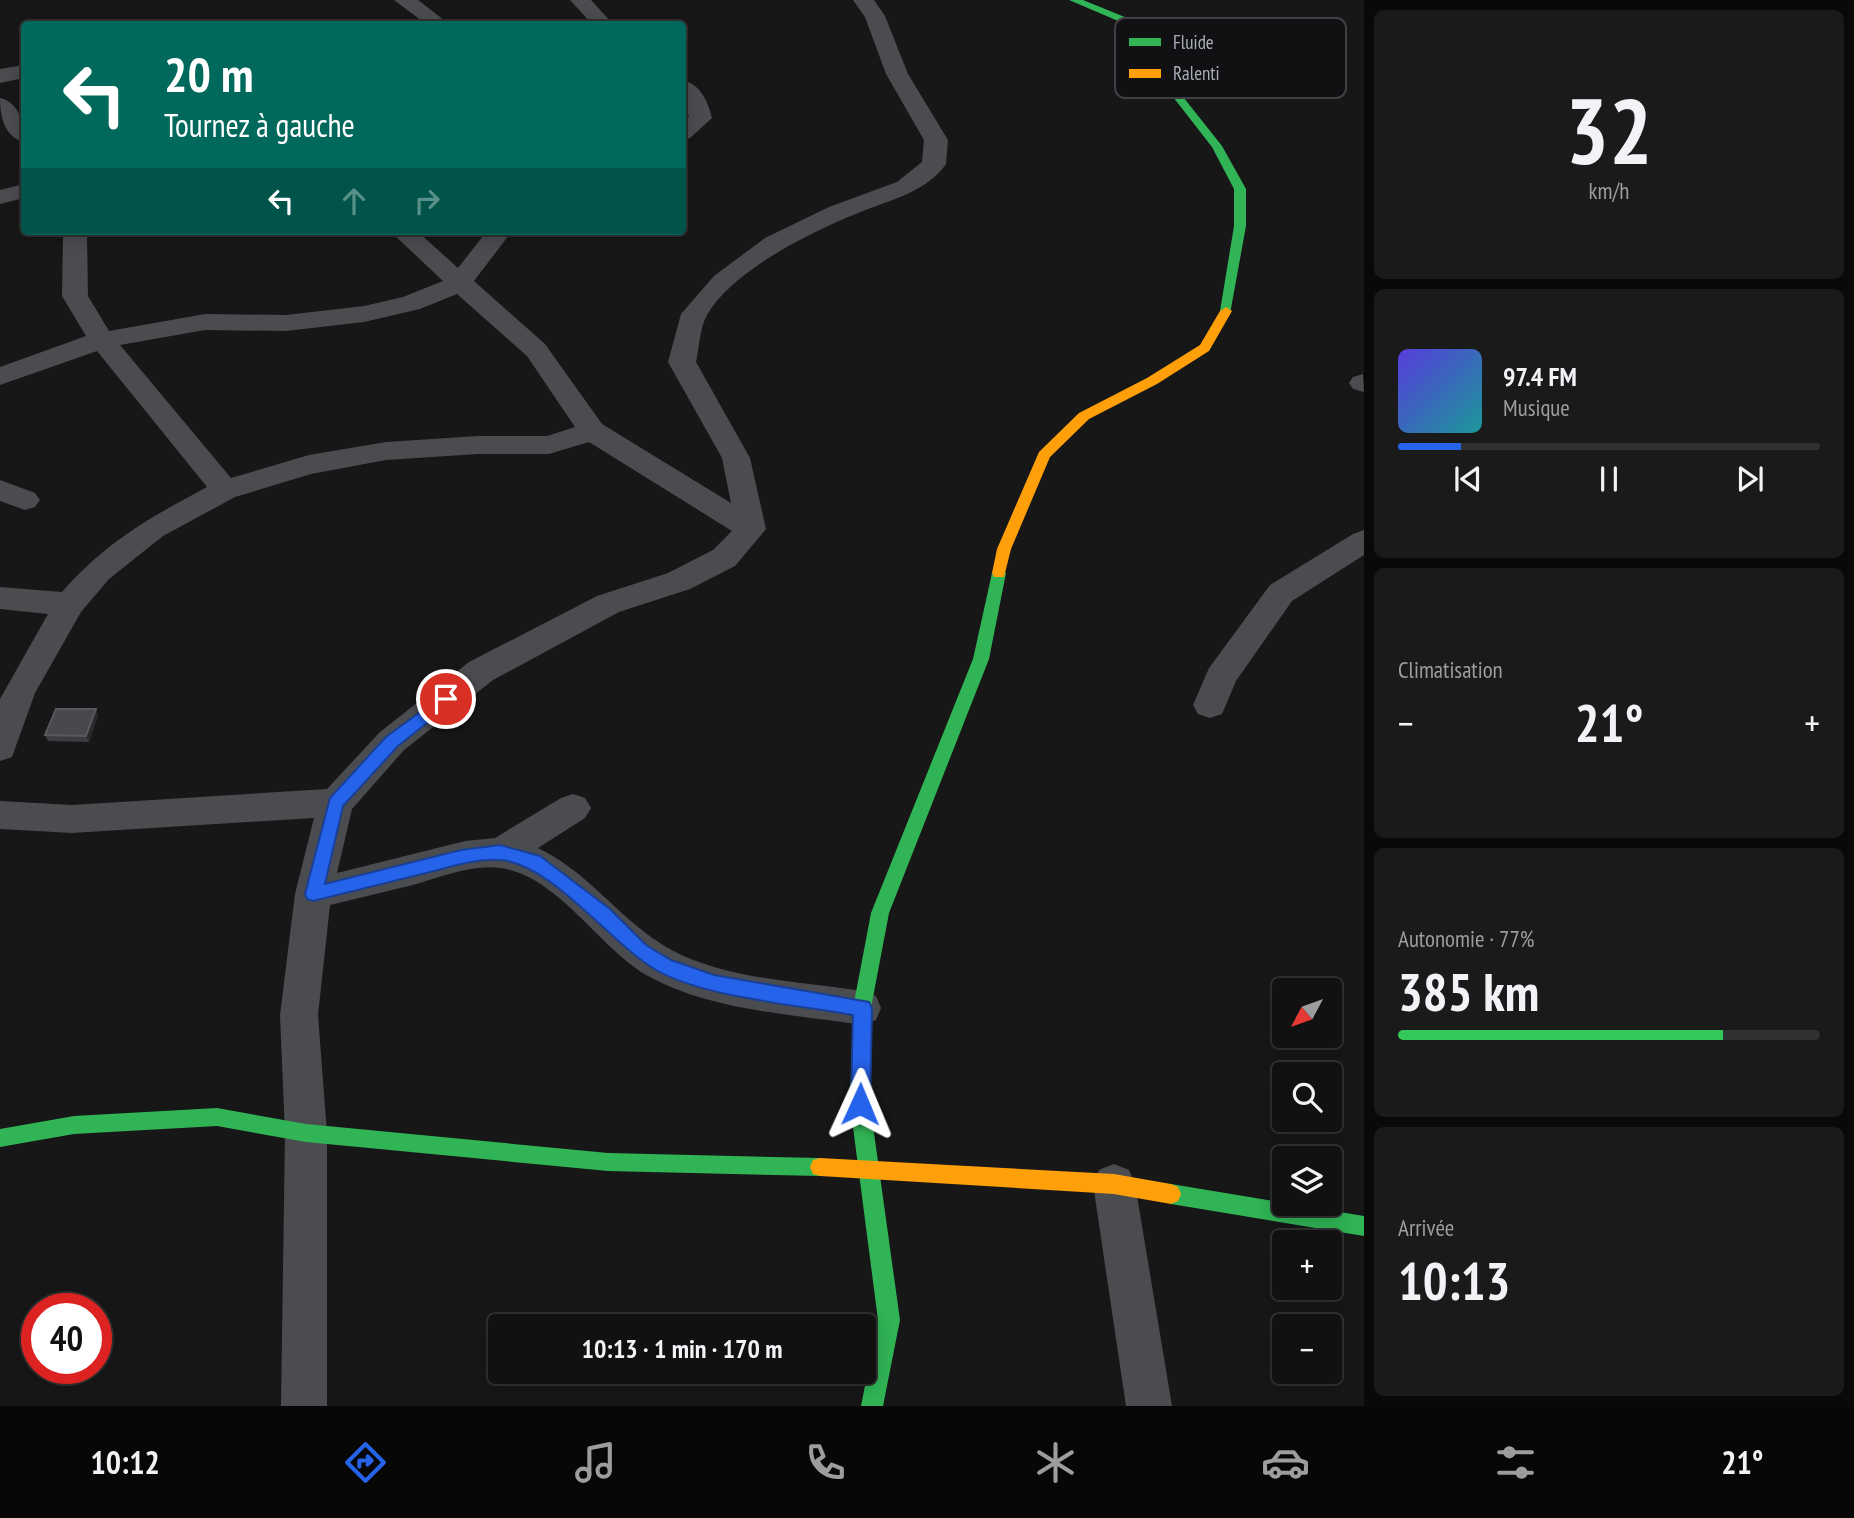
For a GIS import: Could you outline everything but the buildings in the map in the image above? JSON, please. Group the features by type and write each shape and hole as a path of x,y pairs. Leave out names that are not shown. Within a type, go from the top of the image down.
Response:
{"street":[{"path":"404,0 435,21"},
{"path":"580,0 600,21"},
{"path":"751,529 736,458 682,362 694,314 723,281 774,243 838,212 905,187 934,164 936,140 897,74 875,16 863,0"},
{"path":"1074,0 1118,18"},
{"path":"0,76 21,72"},
{"path":"686,90 696,100 701,118 686,130"},
{"path":"872,1406 889,1320 860,1104 862,1008 880,913 981,659 1004,549 1044,455 1083,416 1152,382 1205,348 1225,316 1240,226 1240,189 1217,146 1179,98"},
{"path":"0,105 21,131"},
{"path":"0,197 21,192"},
{"path":"74,235 75,296 102,340 225,490"},
{"path":"406,235 536,351 592,431 751,529"},
{"path":"0,376 102,340 205,322 286,323 365,314 411,303 459,284 497,235"},
{"path":"0,748 19,692 70,604 98,571 152,529 225,490 309,465 386,451 478,445 549,445 592,431"},
{"path":"304,1406 306,1133 299,1015 313,894 336,803 392,741 481,671 608,604 679,581 723,558 751,529"},
{"path":"1210,705 1222,677 1282,593 1364,541"},
{"path":"0,598 70,604"},
{"path":"0,815 72,819 336,803"},
{"path":"500,853 573,808"},
{"path":"313,894 461,857 500,853 534,861 603,915 640,950 665,966 714,983 862,1008"},
{"path":"0,1138 74,1125 217,1117 306,1133 608,1162 870,1168 1114,1184 1364,1226"},
{"path":"1114,1184 1149,1406"}],"traffic: fast":[{"path":"1074,0 1118,18"},
{"path":"1179,98 1217,146 1240,189 1240,226 1226,311"},
{"path":"872,1406 889,1320 860,1104 862,1008 880,913 981,659 999,573"},
{"path":"0,1138 74,1125 217,1117 306,1133 608,1162 820,1167"},
{"path":"1171,1194 1364,1226"}],"traffic: slow":[{"path":"999,573 1004,549 1044,455 1084,416 1152,381 1205,348 1226,311"},
{"path":"820,1167 1114,1184 1171,1194"}],"route":[{"path":"446,699 392,741 336,803 313,894 461,857 500,853 534,861 603,915 640,950 665,966 714,983 862,1008 860,1104"}]}
